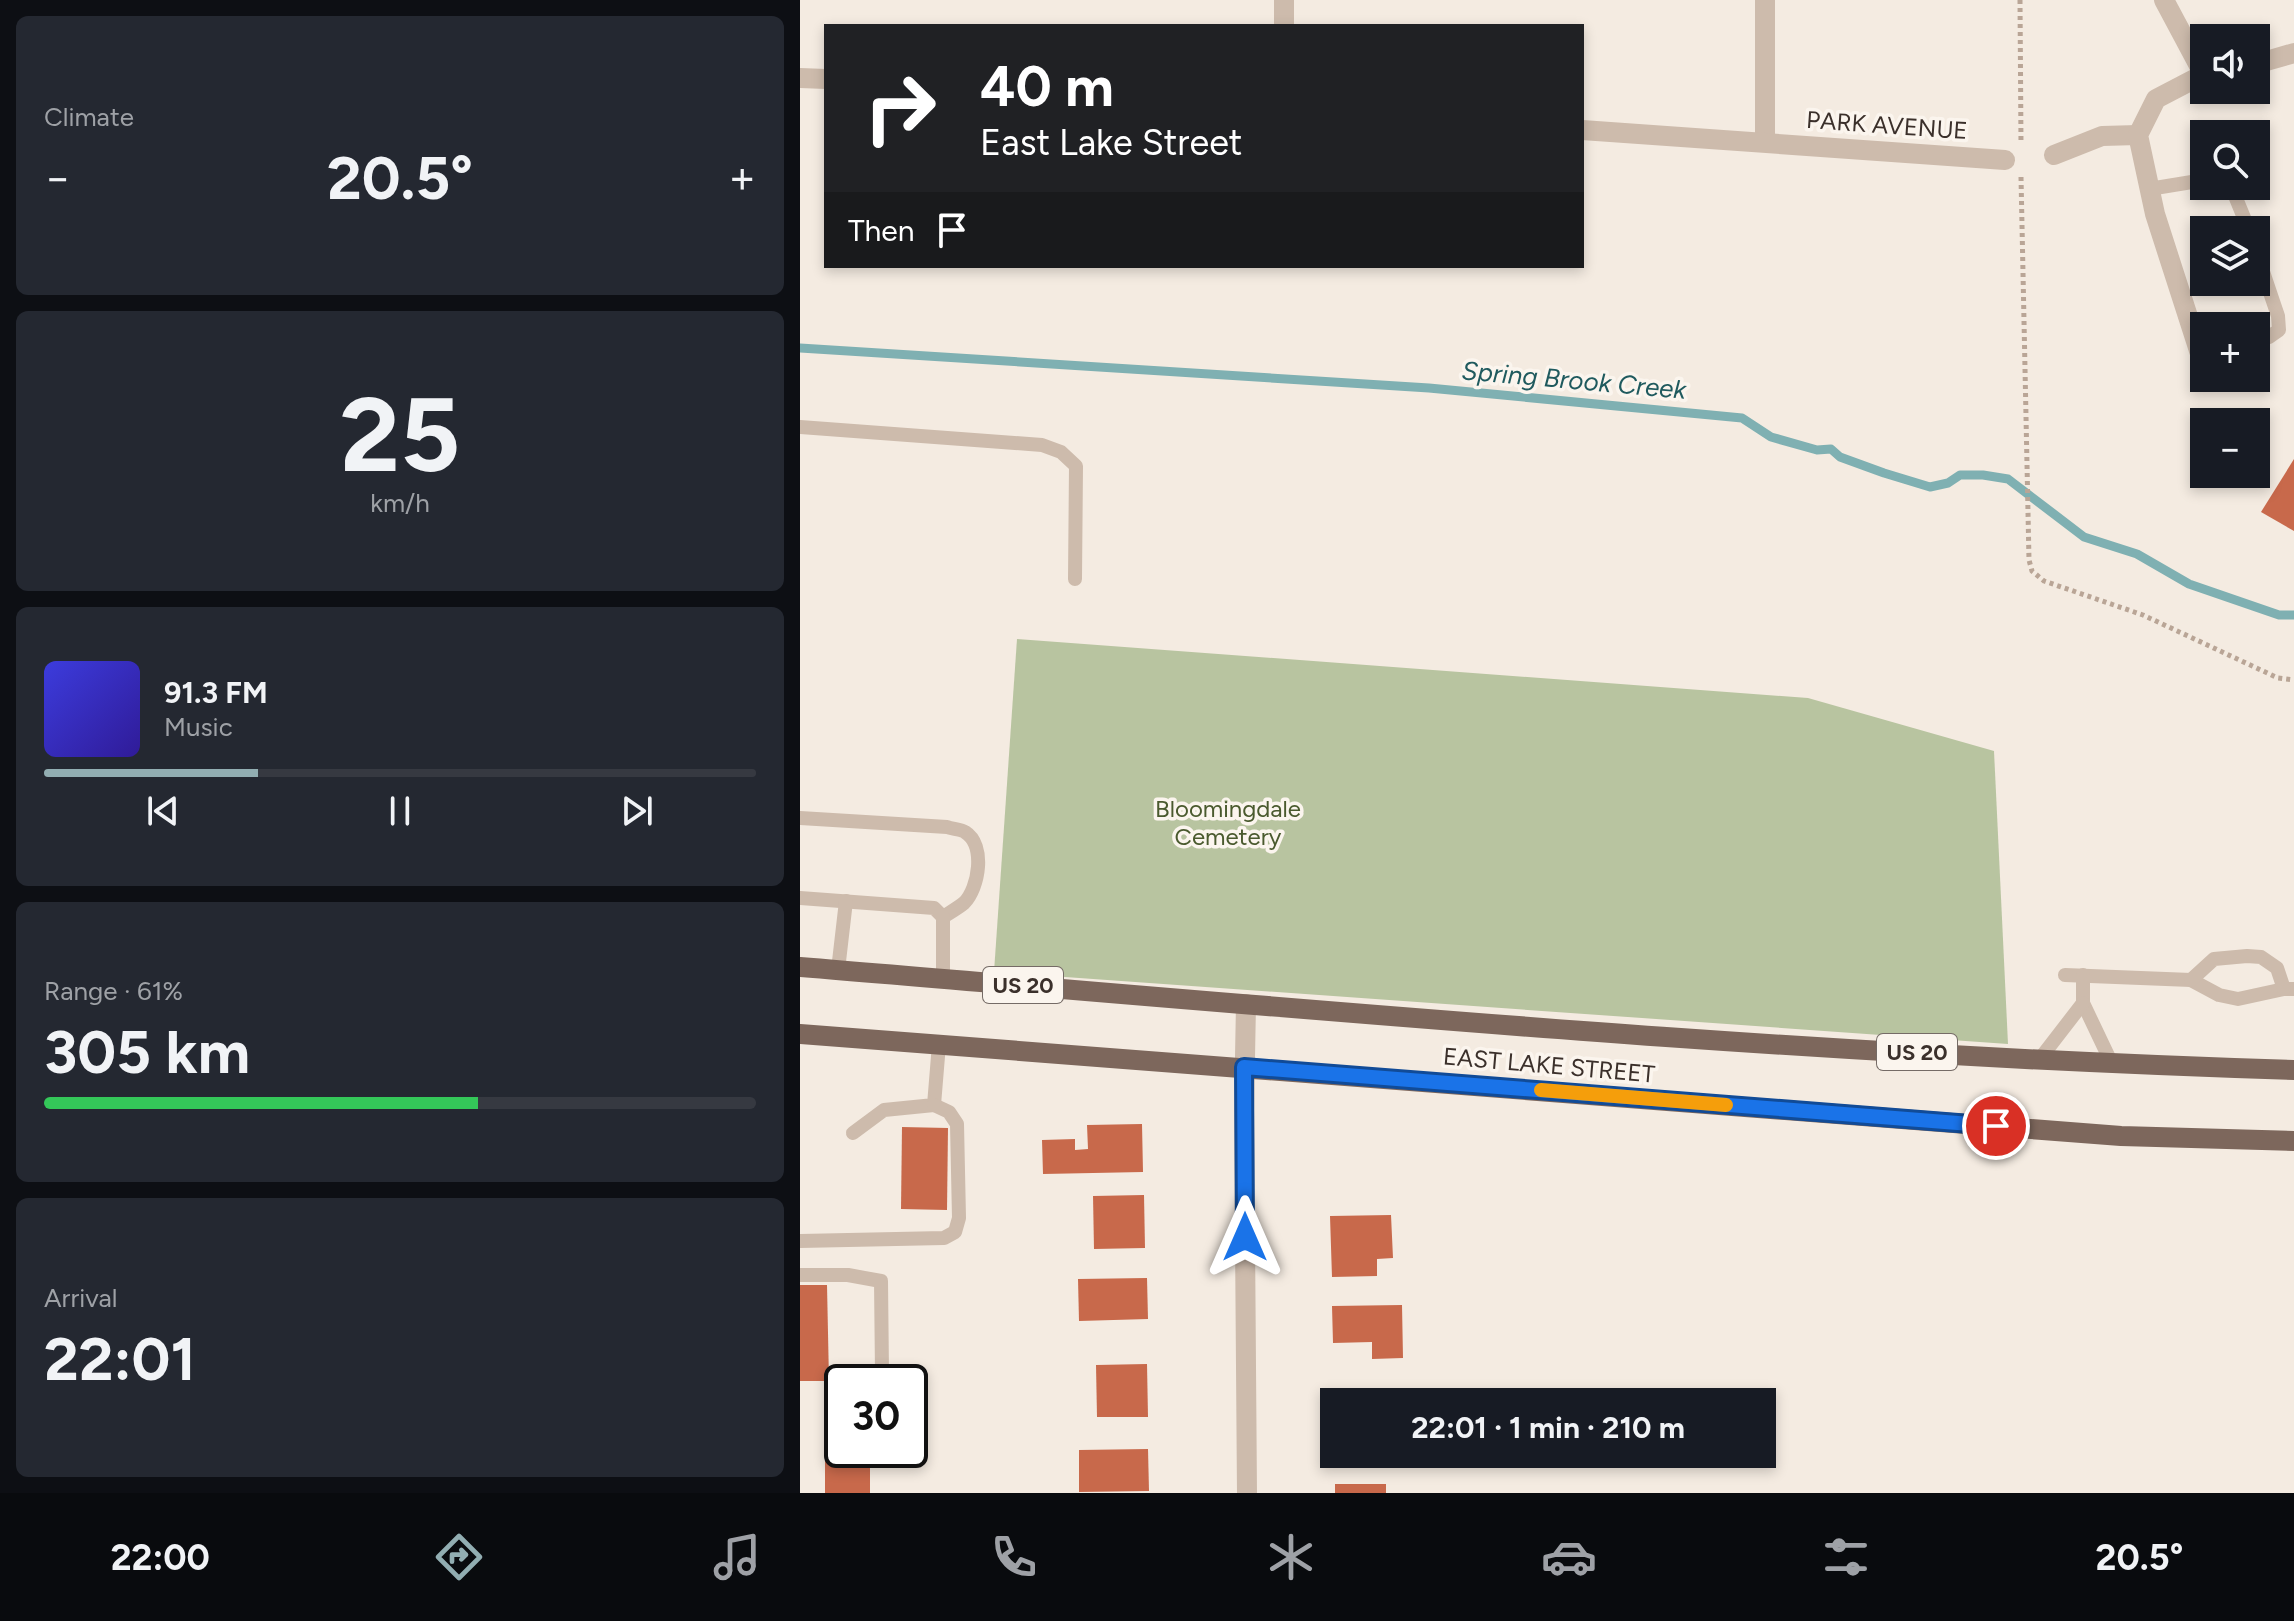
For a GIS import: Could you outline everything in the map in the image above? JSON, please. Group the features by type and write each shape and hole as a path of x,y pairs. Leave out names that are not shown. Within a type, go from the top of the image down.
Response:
{"main road":[{"name":"EAST LAKE STREET","path":"800,967 1690,1038 2112,1064 2294,1070"},
{"name":"EAST LAKE STREET","path":"800,1034 2121,1136 2294,1141"}],"street":[{"path":"1284,0 1284,24"},
{"path":"1765,0 1765,142"},
{"path":"2164,0 2190,50"},
{"path":"2270,60 2294,53"},
{"path":"800,78 824,79"},
{"path":"2190,82 2156,99 2138,135 2155,214 2190,320"},
{"name":"PARK AVENUE","path":"1584,130 2005,160"},
{"path":"2054,155 2102,136 2138,135"},
{"path":"1246,1004 1247,1493"}],"lane":[{"path":"2149,189 2190,182"},
{"path":"2270,292 2279,330 2270,336"},
{"path":"800,427 1042,445 1061,452 1076,466 1075,579"},
{"path":"800,818 947,827 965,832 975,843 978,859 975,884 966,901 943,917"},
{"path":"800,898 934,908 943,917 943,979"},
{"path":"838,970 846,901"},
{"path":"2065,975 2191,980 2219,995 2238,999 2289,989 2277,968 2261,957 2214,959 2191,980"},
{"path":"2083,975 2083,1003 2112,1064"},
{"path":"2039,1060 2083,1003"},
{"path":"934,1105 939,1044"},
{"path":"800,1241 944,1238 955,1232 959,1218 957,1124 949,1112 934,1105 884,1110 853,1133"},
{"path":"800,1275 848,1275 881,1281 882,1364"}],"path":[{"path":"2020,0 2021,146"},
{"path":"2021,175 2032,571 2044,581 2143,615 2278,678 2294,680"}],"green space":[{"name":"Bloomingdale Cemetery","path":"1017,639 1808,698 1994,751 2008,1044 994,972"}],"building":[{"path":"2294,459 2294,531 2261,512"},
{"path":"1142,1124 1143,1172 1043,1174 1042,1140 1075,1139 1075,1150 1088,1149 1087,1125"},
{"path":"902,1127 948,1128 947,1210 901,1209"},
{"path":"1144,1195 1145,1248 1094,1249 1093,1196"},
{"path":"1391,1215 1393,1258 1377,1259 1377,1276 1332,1277 1330,1216"},
{"path":"1147,1278 1148,1319 1079,1321 1078,1279"},
{"path":"800,1285 827,1285 829,1364 824,1364 824,1381 800,1381"},
{"path":"1402,1305 1403,1358 1372,1359 1372,1342 1333,1343 1332,1306"},
{"path":"1147,1364 1148,1417 1097,1417 1096,1365"},
{"path":"1148,1449 1149,1491 1079,1492 1079,1450"},
{"path":"825,1468 870,1468 870,1493 825,1493"},
{"path":"1335,1484 1386,1484 1386,1493 1335,1493"}],"waterway":[{"name":"Spring Brook Creek","path":"800,348 1429,388 1742,418 1771,437 1817,450 1831,449 1840,457 1930,487 1948,483 1960,475 2008,479 2084,537 2137,554 2189,584 2279,615 2294,615"}],"slow traffic":[{"path":"1541,1090 1726,1105"}],"route":[{"path":"1245,1237 1244,1067 1996,1126"}]}
